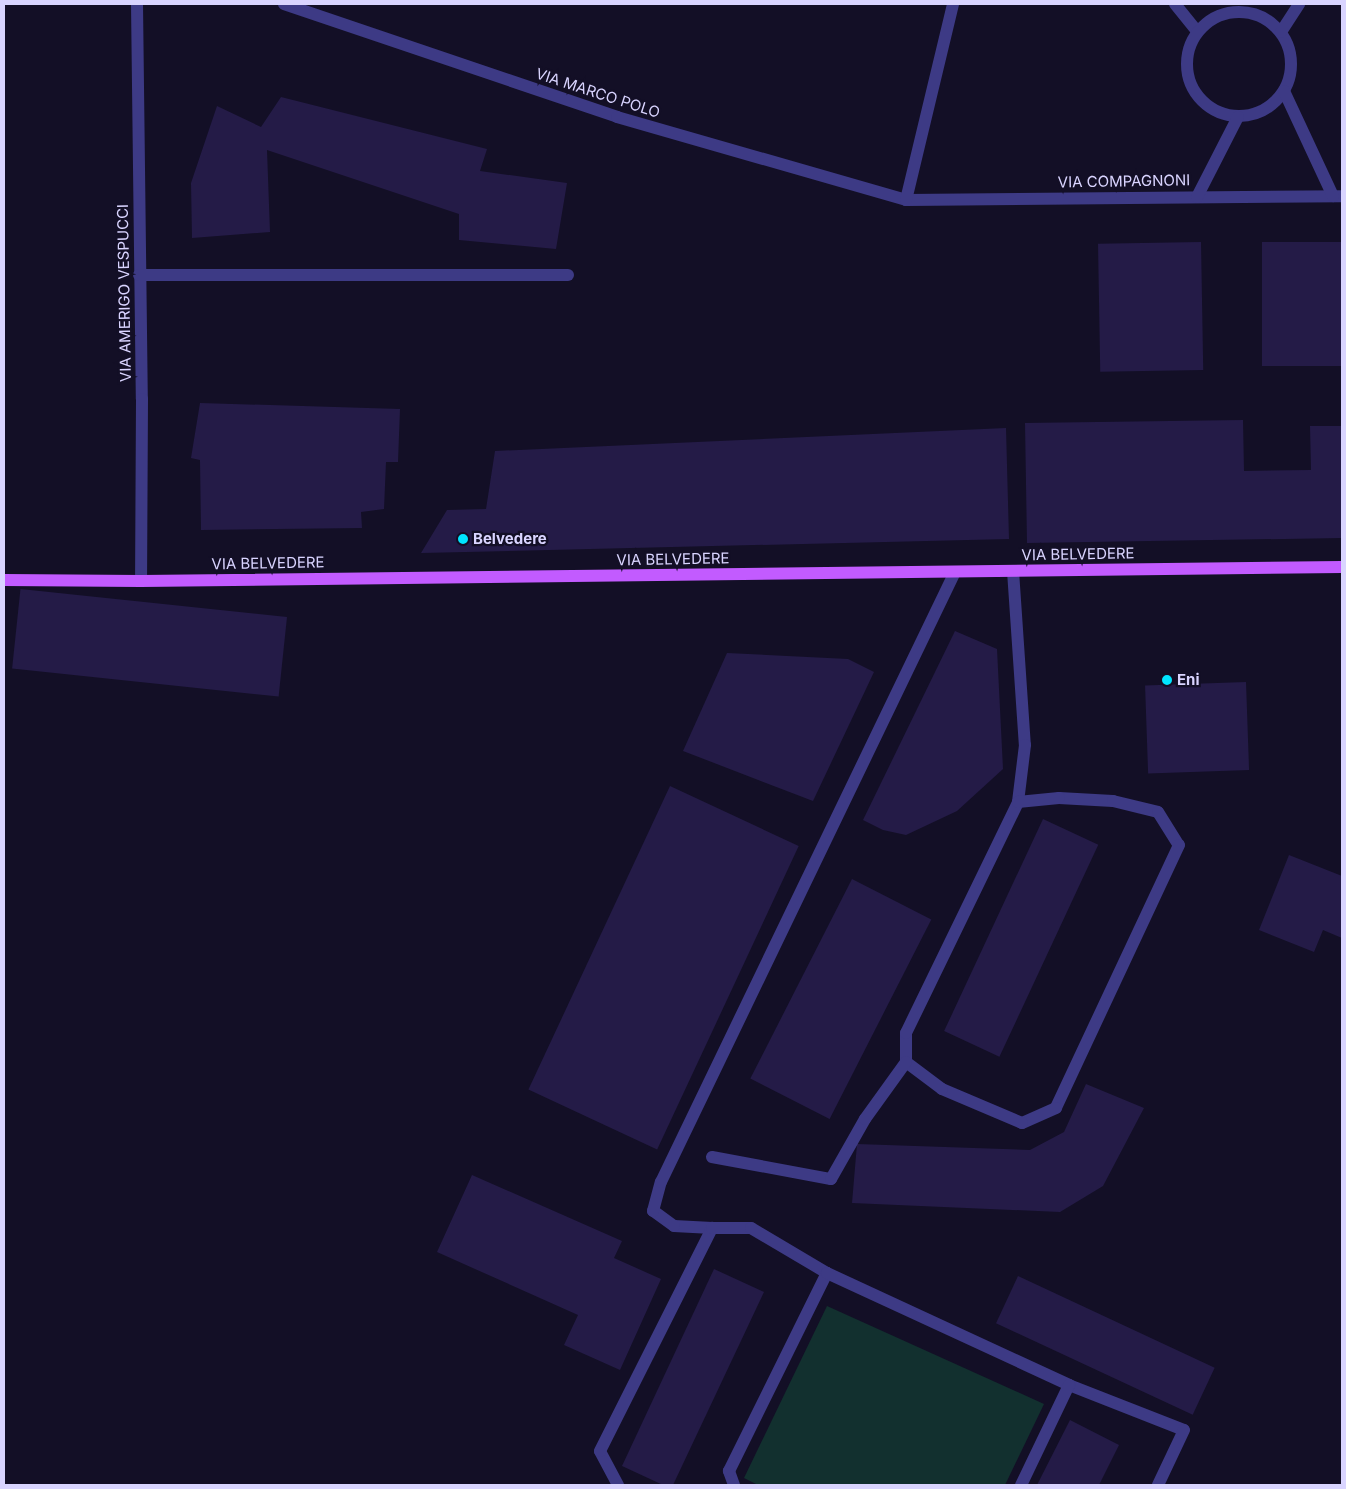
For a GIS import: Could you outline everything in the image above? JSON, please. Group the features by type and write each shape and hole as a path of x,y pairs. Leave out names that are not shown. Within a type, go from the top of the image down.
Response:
{"main road":[{"name":"VIA BELVEDERE","path":"4,580 141,581 1342,567"}],"street":[{"name":"VIA AMERIGO VESPUCCI","path":"137,4 141,581"},
{"name":"VIA MARCO POLO","path":"284,4 617,117 906,200"},
{"path":"906,200 954,4"},
{"path":"1176,4 1197,31"},
{"path":"1281,32 1299,4"},
{"path":"1237,11 1255,14 1268,20 1281,32 1290,52 1291,70 1284,91 1272,105 1256,114 1238,117 1214,110 1199,99 1188,82 1185,64 1188,47 1197,31 1211,19 1237,11"},
{"path":"1284,91 1337,196"},
{"path":"1197,197 1238,117"},
{"name":"VIA COMPAGNONI","path":"906,200 1337,196"},
{"path":"139,275 568,275"},
{"path":"712,1158 831,1179 865,1119 906,1062 906,1033 1018,802 1025,745 1013,571"},
{"path":"955,572 661,1182 653,1211 674,1226 751,1228 827,1273 1069,1385 1184,1430 1158,1485"},
{"path":"906,1062 942,1089 1022,1123 1056,1108 1180,845 1158,812 1113,801 1059,798 1018,802"},
{"path":"618,1485 600,1450 712,1228"},
{"path":"734,1485 729,1471 827,1273"},
{"path":"1021,1485 1069,1385"}],"green space":[{"path":"827,1306 1044,1404 1005,1485 758,1485 744,1478"}],"building":[{"path":"281,97 487,149 480,171 567,183 556,249 459,240 459,214 267,150 270,232 192,238 191,183 217,106 261,127"},
{"path":"1201,242 1203,370 1100,372 1098,244"},
{"path":"1262,242 1342,242 1342,366 1262,366"},
{"path":"200,403 400,409 398,462 386,462 384,509 361,512 362,528 201,530 200,460 191,458"},
{"path":"1243,420 1244,471 1311,470 1310,426 1342,426 1342,538 1027,543 1025,423"},
{"path":"1006,428 1009,539 421,553 447,510 486,509 495,451"},
{"path":"20,589 287,617 279,697 12,669"},
{"path":"955,631 997,649 1003,769 957,811 906,835 883,830 863,820"},
{"path":"727,653 848,659 874,672 813,801 683,751"},
{"path":"1246,682 1249,770 1148,773 1145,686"},
{"path":"670,786 799,846 657,1150 528,1090"},
{"path":"1043,819 1098,845 999,1057 944,1031"},
{"path":"1289,855 1342,876 1342,938 1323,930 1314,952 1259,930"},
{"path":"852,879 931,919 830,1119 750,1079"},
{"path":"1086,1084 1144,1108 1103,1186 1060,1212 852,1203 857,1144 1030,1150 1064,1132"},
{"path":"472,1175 622,1241 614,1258 661,1279 620,1370 564,1345 578,1315 437,1252"},
{"path":"714,1269 764,1292 673,1485 663,1485 622,1466"},
{"path":"1018,1276 1215,1368 1193,1415 996,1323"},
{"path":"1070,1420 1119,1445 1099,1485 1037,1485"}],"place":[{"name":"Belvedere","path":"463,539"},
{"name":"Eni","path":"1167,680"}]}
